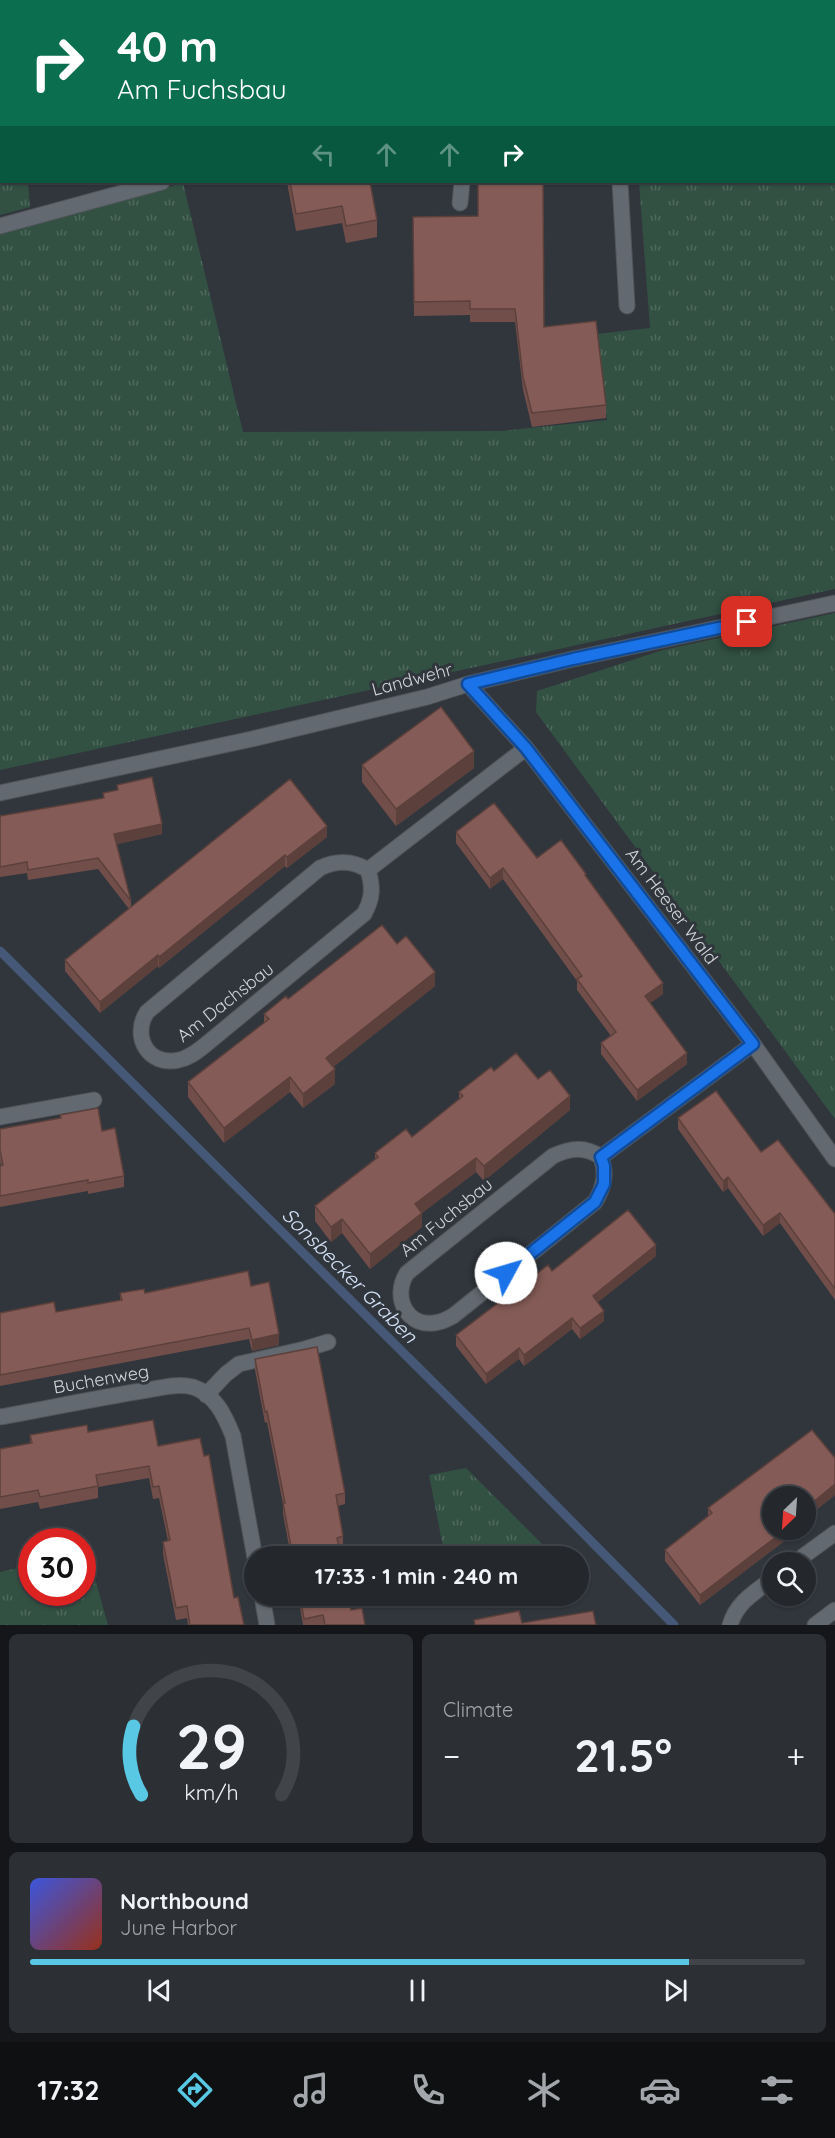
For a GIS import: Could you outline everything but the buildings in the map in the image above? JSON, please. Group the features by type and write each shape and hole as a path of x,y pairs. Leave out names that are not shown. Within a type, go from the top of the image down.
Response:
{"street":[{"path":"0,226 158,183"},
{"path":"460,203 462,183"},
{"path":"620,183 627,306"},
{"name":"Landwehr","path":"0,793 264,736 584,657 835,603"},
{"name":"Am Heeser Wald","path":"468,684 526,748 753,1044 835,1159"},
{"path":"368,870 526,748"},
{"name":"Am Dachsbau","path":"340,861 357,863 368,870 373,891 364,914 190,1056 179,1060 161,1059 142,1045 140,1031 143,1017 147,1012 320,868 340,861"},
{"path":"601,1157 753,1044"},
{"path":"0,1117 94,1100"},
{"name":"Am Fuchsbau","path":"580,1148 601,1157 604,1166 604,1184 595,1202 453,1316 431,1323 412,1318 405,1312 400,1296 407,1273 553,1156 580,1148"},
{"path":"206,1395 239,1364 305,1349 328,1341"},
{"name":"Buchenweg","path":"0,1417 177,1386 193,1387 218,1404 226,1416 232,1436 253,1546"},
{"path":"809,1552 835,1533"},
{"path":"730,1625 736,1609 762,1586"},
{"path":"264,1606 267,1625"},
{"path":"815,1625 835,1610"}],"green space":[{"path":"0,183 28,183 30,207 0,215"},
{"path":"183,183 243,432 502,431 607,420 597,334 650,328 639,183 835,183 835,589 0,770 0,233"},
{"path":"835,613 835,1119 536,712 537,691 663,650"},
{"path":"466,1468 543,1545 443,1546 429,1475"},
{"path":"18,1568 18,1606 96,1606 96,1582 108,1625 0,1625 0,1572"}],"waterway":[{"name":"Sonsbecker Graben","path":"0,951 674,1625"}],"route":[{"path":"506,1273 595,1202 604,1184 604,1166 601,1157 753,1044 526,748 468,684 747,622"}]}
